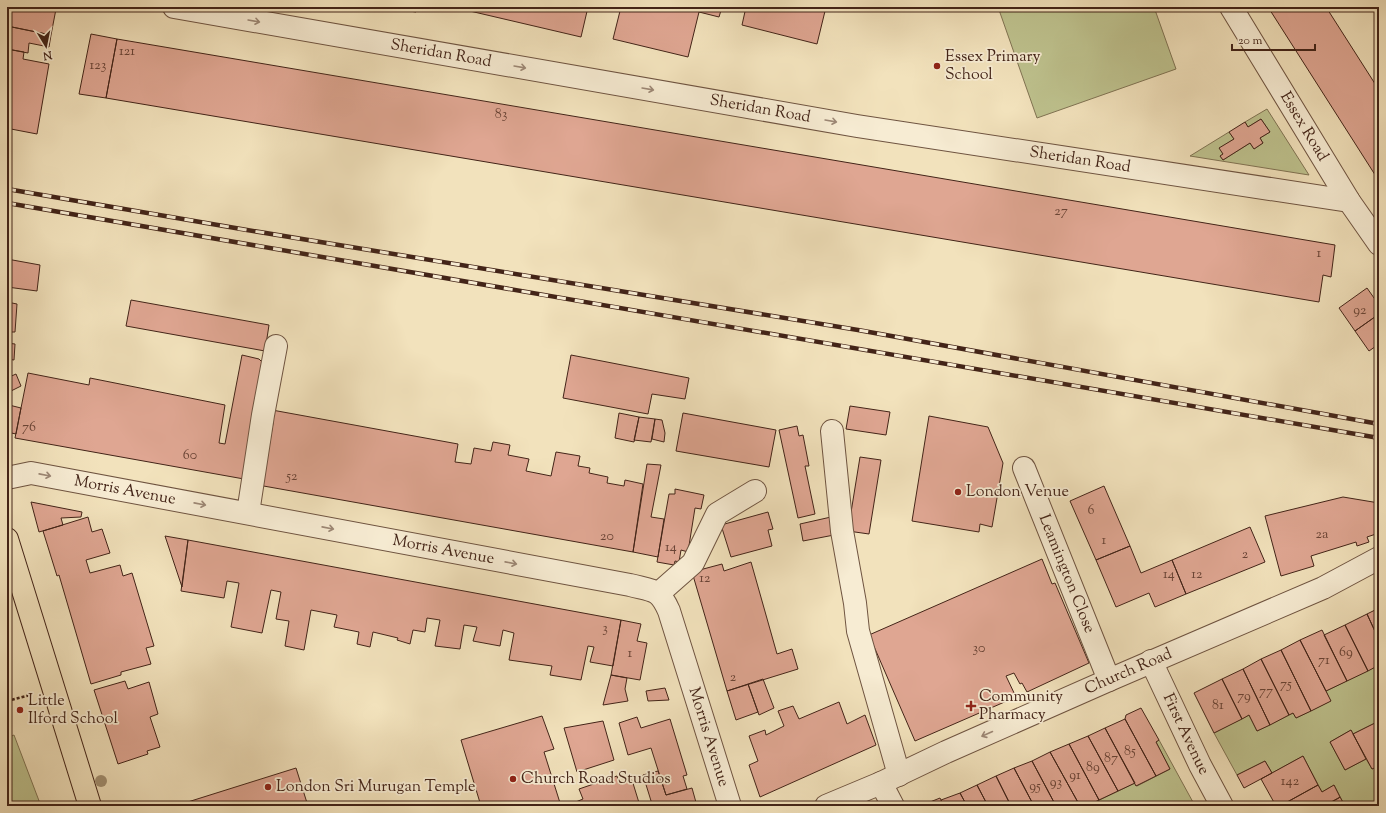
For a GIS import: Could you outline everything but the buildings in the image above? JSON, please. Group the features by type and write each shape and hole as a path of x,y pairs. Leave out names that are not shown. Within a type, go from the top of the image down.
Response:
{"main road":[{"path":"7,539 90,806"}],"street":[{"name":"Sheridan Road","path":"174,7 857,126 1349,201"},
{"name":"Essex Road","path":"1231,7 1349,201 1379,244"},
{"path":"248,513 263,415 276,346"},
{"path":"832,431 842,531 855,603 858,631 890,779 893,806"},
{"name":"Leamington Close","path":"1024,468 1109,680"},
{"name":"Morris Avenue","path":"7,478 31,473 630,585 659,593 665,601 669,612 730,806"},
{"path":"659,593 693,563 717,514 755,490"},
{"name":"Church Road","path":"826,806 890,779 1151,661 1323,588 1379,558"},
{"name":"Church Road","path":"1323,588 1379,574"},
{"name":"First Avenue","path":"1151,661 1200,765 1222,806"}],"path":[{"path":"7,701 29,695"}],"green space":[{"path":"998,7 1154,7 1176,69 1037,118"},
{"path":"1267,109 1309,175 1190,156 1229,132 1234,139 1220,148 1223,154 1220,156 1223,160 1250,143 1254,149 1263,143 1260,138 1270,132 1261,119 1248,127 1245,122"},
{"path":"1379,665 1379,721 1353,734 1351,730 1330,742 1345,770 1366,759 1372,769 1379,766 1379,806 1345,806 1334,785 1322,792 1303,756 1272,773 1265,761 1237,775 1214,733 1249,715 1257,731 1293,713 1296,718 1330,701 1326,691"},
{"path":"14,735 41,806 7,806 7,738"},
{"path":"1159,740 1194,804 1190,806 1087,806 1135,783 1137,786 1170,769 1156,742"}],"railway":[{"path":"7,189 247,230 858,330 1379,424"},
{"path":"7,203 1379,438"}],"place":[{"name":"Essex Primary School","path":"937,66"},
{"name":"London Venue","path":"958,492"},
{"name":"Community Pharmacy","path":"971,706"},
{"name":"Little Ilford School","path":"20,710"},
{"name":"Church Road Studios","path":"513,779"},
{"name":"London Sri Murugan Temple","path":"268,787"}]}
